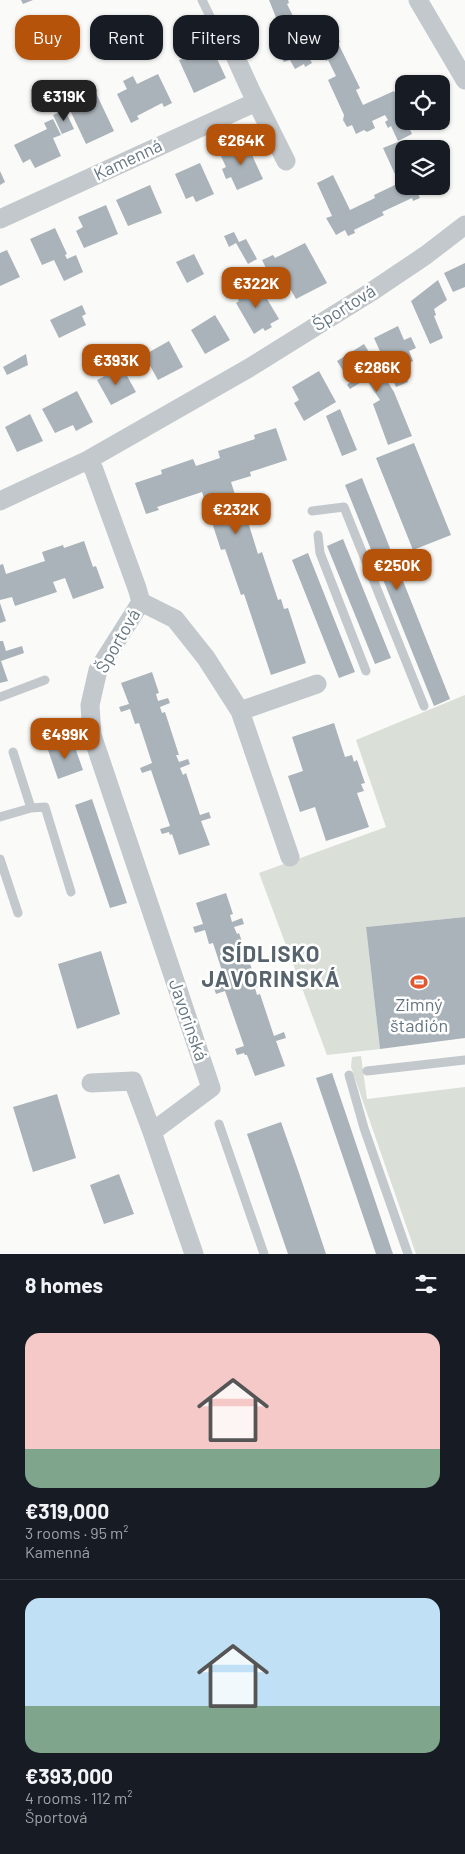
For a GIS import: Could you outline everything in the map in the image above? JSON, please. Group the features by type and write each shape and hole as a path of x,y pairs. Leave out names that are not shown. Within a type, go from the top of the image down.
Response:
{"street":[{"path":"418,0 465,80"},
{"path":"237,60 286,161"},
{"name":"Kamenná","path":"0,219 256,102"},
{"name":"Športová","path":"0,501 88,460 249,368 426,255 465,225"},
{"name":"Športová","path":"88,460 141,602 98,670 90,705 92,735 140,882"},
{"path":"141,602 175,619 206,658 240,711 290,857"},
{"path":"240,711 317,684"},
{"name":"Javorinská","path":"140,882 211,1088 152,1132"},
{"path":"91,1083 133,1082 194,1254"}],"lane":[{"path":"202,0 209,15"},
{"path":"312,511 344,507 424,706"},
{"path":"318,535 320,553 366,671"},
{"path":"0,697 45,680"},
{"path":"14,752 32,808"},
{"path":"0,817 32,808 45,807 71,892"},
{"path":"0,859 18,914"},
{"path":"367,1071 465,1060"},
{"path":"349,1075 364,1128 408,1254"},
{"path":"219,1124 264,1254"}],"shaded area":[{"path":"465,695 465,917 366,927 380,1049 327,1055 259,873 386,827 356,740"},
{"path":"361,1056 367,1099 465,1087 465,1254 416,1254 351,1067 352,1057"}],"building":[{"path":"21,0 33,0 23,4"},
{"path":"269,0 288,0 289,3 287,4 292,15 275,15"},
{"path":"339,45 360,88 356,90 363,105 394,91 395,130 410,130 412,134 398,140 391,126 388,128 385,122 388,120 385,115 372,121 375,128 356,134 352,125 347,127 343,120 344,115 328,80 336,76 328,60 339,60"},
{"path":"179,60 218,60 226,78 194,93"},
{"path":"290,60 310,60 312,63 305,67 304,64 295,69"},
{"path":"158,74 172,103 164,107 162,103 137,116 139,119 131,123 117,94 127,89 123,81 133,76 137,84"},
{"path":"95,91 114,131 86,144 69,108 86,100 84,96"},
{"path":"65,110 74,129 62,134 53,115"},
{"path":"53,119 61,135 53,138 61,156 35,168 30,159 23,163 14,145 47,129 44,123"},
{"path":"246,142 263,179 237,190 231,177 226,179 222,169 226,167 220,154"},
{"path":"395,143 395,174 383,148"},
{"path":"200,163 214,194 196,202 193,196 186,199 175,174"},
{"path":"0,171 5,182 0,185"},
{"path":"333,175 350,210 375,198 374,195 395,185 395,195 418,195 420,198 413,201 412,198 382,212 384,215 354,230 355,233 348,236 345,230 336,235 326,218 332,216 317,183"},
{"path":"150,185 162,213 128,226 116,200"},
{"path":"106,205 118,234 84,248 76,231 83,227 78,217"},
{"path":"55,228 67,254 65,255 67,259 76,255 83,272 64,281 54,260 42,265 30,239"},
{"path":"234,232 239,242 246,239 257,259 248,264 236,243 229,247 224,236"},
{"path":"305,243 327,283 296,299 283,276 273,282 262,260 273,255 275,258"},
{"path":"7,250 20,277 0,286 0,253"},
{"path":"194,254 204,274 187,283 176,262"},
{"path":"465,263 465,287 453,292 444,273"},
{"path":"438,280 447,300 434,309 436,315 434,316 443,338 430,344 411,301"},
{"path":"250,284 254,285 257,291 261,289 279,319 270,324 272,327 265,331 263,328 254,334 236,303 239,301 236,296 238,294 237,291"},
{"path":"82,305 86,314 82,316 86,325 59,338 50,320"},
{"path":"215,315 230,340 205,354 191,330"},
{"path":"398,326 404,340 411,337 416,348 409,351 413,361 401,367 408,382 396,387 374,338"},
{"path":"169,341 183,367 158,380 144,355"},
{"path":"364,344 394,392 412,436 388,445 373,404 380,400 366,379 350,389 347,385 350,382 337,361"},
{"path":"26,354 28,365 7,375 3,367"},
{"path":"122,367 136,392 111,405 97,380"},
{"path":"319,371 336,402 304,421 294,403 299,400 292,387"},
{"path":"77,391 93,422 76,431 73,425 55,433 42,409"},
{"path":"340,409 357,450 342,456 326,416"},
{"path":"30,414 43,441 17,452 5,427"},
{"path":"276,428 287,460 250,472 251,476 231,482 239,507 243,506 258,554 262,552 278,600 281,599 284,609 288,608 306,663 271,675 244,594 241,595 225,549 221,550 202,492 157,507 159,510 146,514 135,483 162,474 161,470 193,459 196,466 220,458 218,451 255,439 254,435"},
{"path":"414,443 451,535 413,550 376,458"},
{"path":"362,478 450,699 434,706 345,485"},
{"path":"343,539 391,658 375,664 327,546"},
{"path":"84,541 93,567 96,566 104,588 73,599 65,578 53,582 57,592 15,606 12,597 0,600 0,565 3,564 6,574 45,561 42,552 63,545 64,548"},
{"path":"308,553 355,672 339,678 292,560"},
{"path":"0,603 6,621 0,623"},
{"path":"0,641 3,641 6,651 22,646 24,653 1,661 8,681 0,683"},
{"path":"152,672 159,693 156,694 158,701 168,698 170,703 160,707 162,713 165,712 179,755 176,755 179,762 188,759 190,764 180,768 183,775 186,773 200,815 209,812 211,818 201,821 210,845 179,855 172,834 170,835 169,832 162,834 160,829 170,826 151,770 142,773 140,768 152,763 139,723 135,724 130,709 121,712 119,707 129,704 121,683"},
{"path":"334,723 345,757 352,755 354,762 357,760 365,783 361,784 364,791 357,793 369,827 326,841 315,807 300,812 288,776 303,771 292,737"},
{"path":"73,742 83,770 58,779 48,750"},
{"path":"92,799 127,903 110,908 75,805"},
{"path":"226,893 233,914 230,915 232,922 242,918 244,924 234,927 237,934 239,933 254,975 251,976 253,982 263,979 265,985 255,988 257,995 260,994 274,1036 284,1032 286,1038 276,1041 285,1066 255,1076 247,1055 244,1053 237,1055 235,1049 244,1046 225,991 216,994 214,988 226,983 213,943 209,944 205,930 195,933 193,927 203,924 196,903"},
{"name":"Zimný štadión","path":"465,917 465,1038 380,1049 366,927"},
{"path":"101,951 120,1014 77,1029 58,964"},
{"path":"332,1073 393,1254 376,1254 316,1078"},
{"path":"57,1094 76,1158 33,1172 13,1107"},
{"path":"281,1122 326,1254 288,1254 247,1134"},
{"path":"119,1174 134,1214 104,1224 90,1185"}],"place":[{"name":"Zimný štadión","path":"419,982"}],"district":[{"name":"SÍDLISKO JAVORINSKÁ","path":"271,966"}]}
